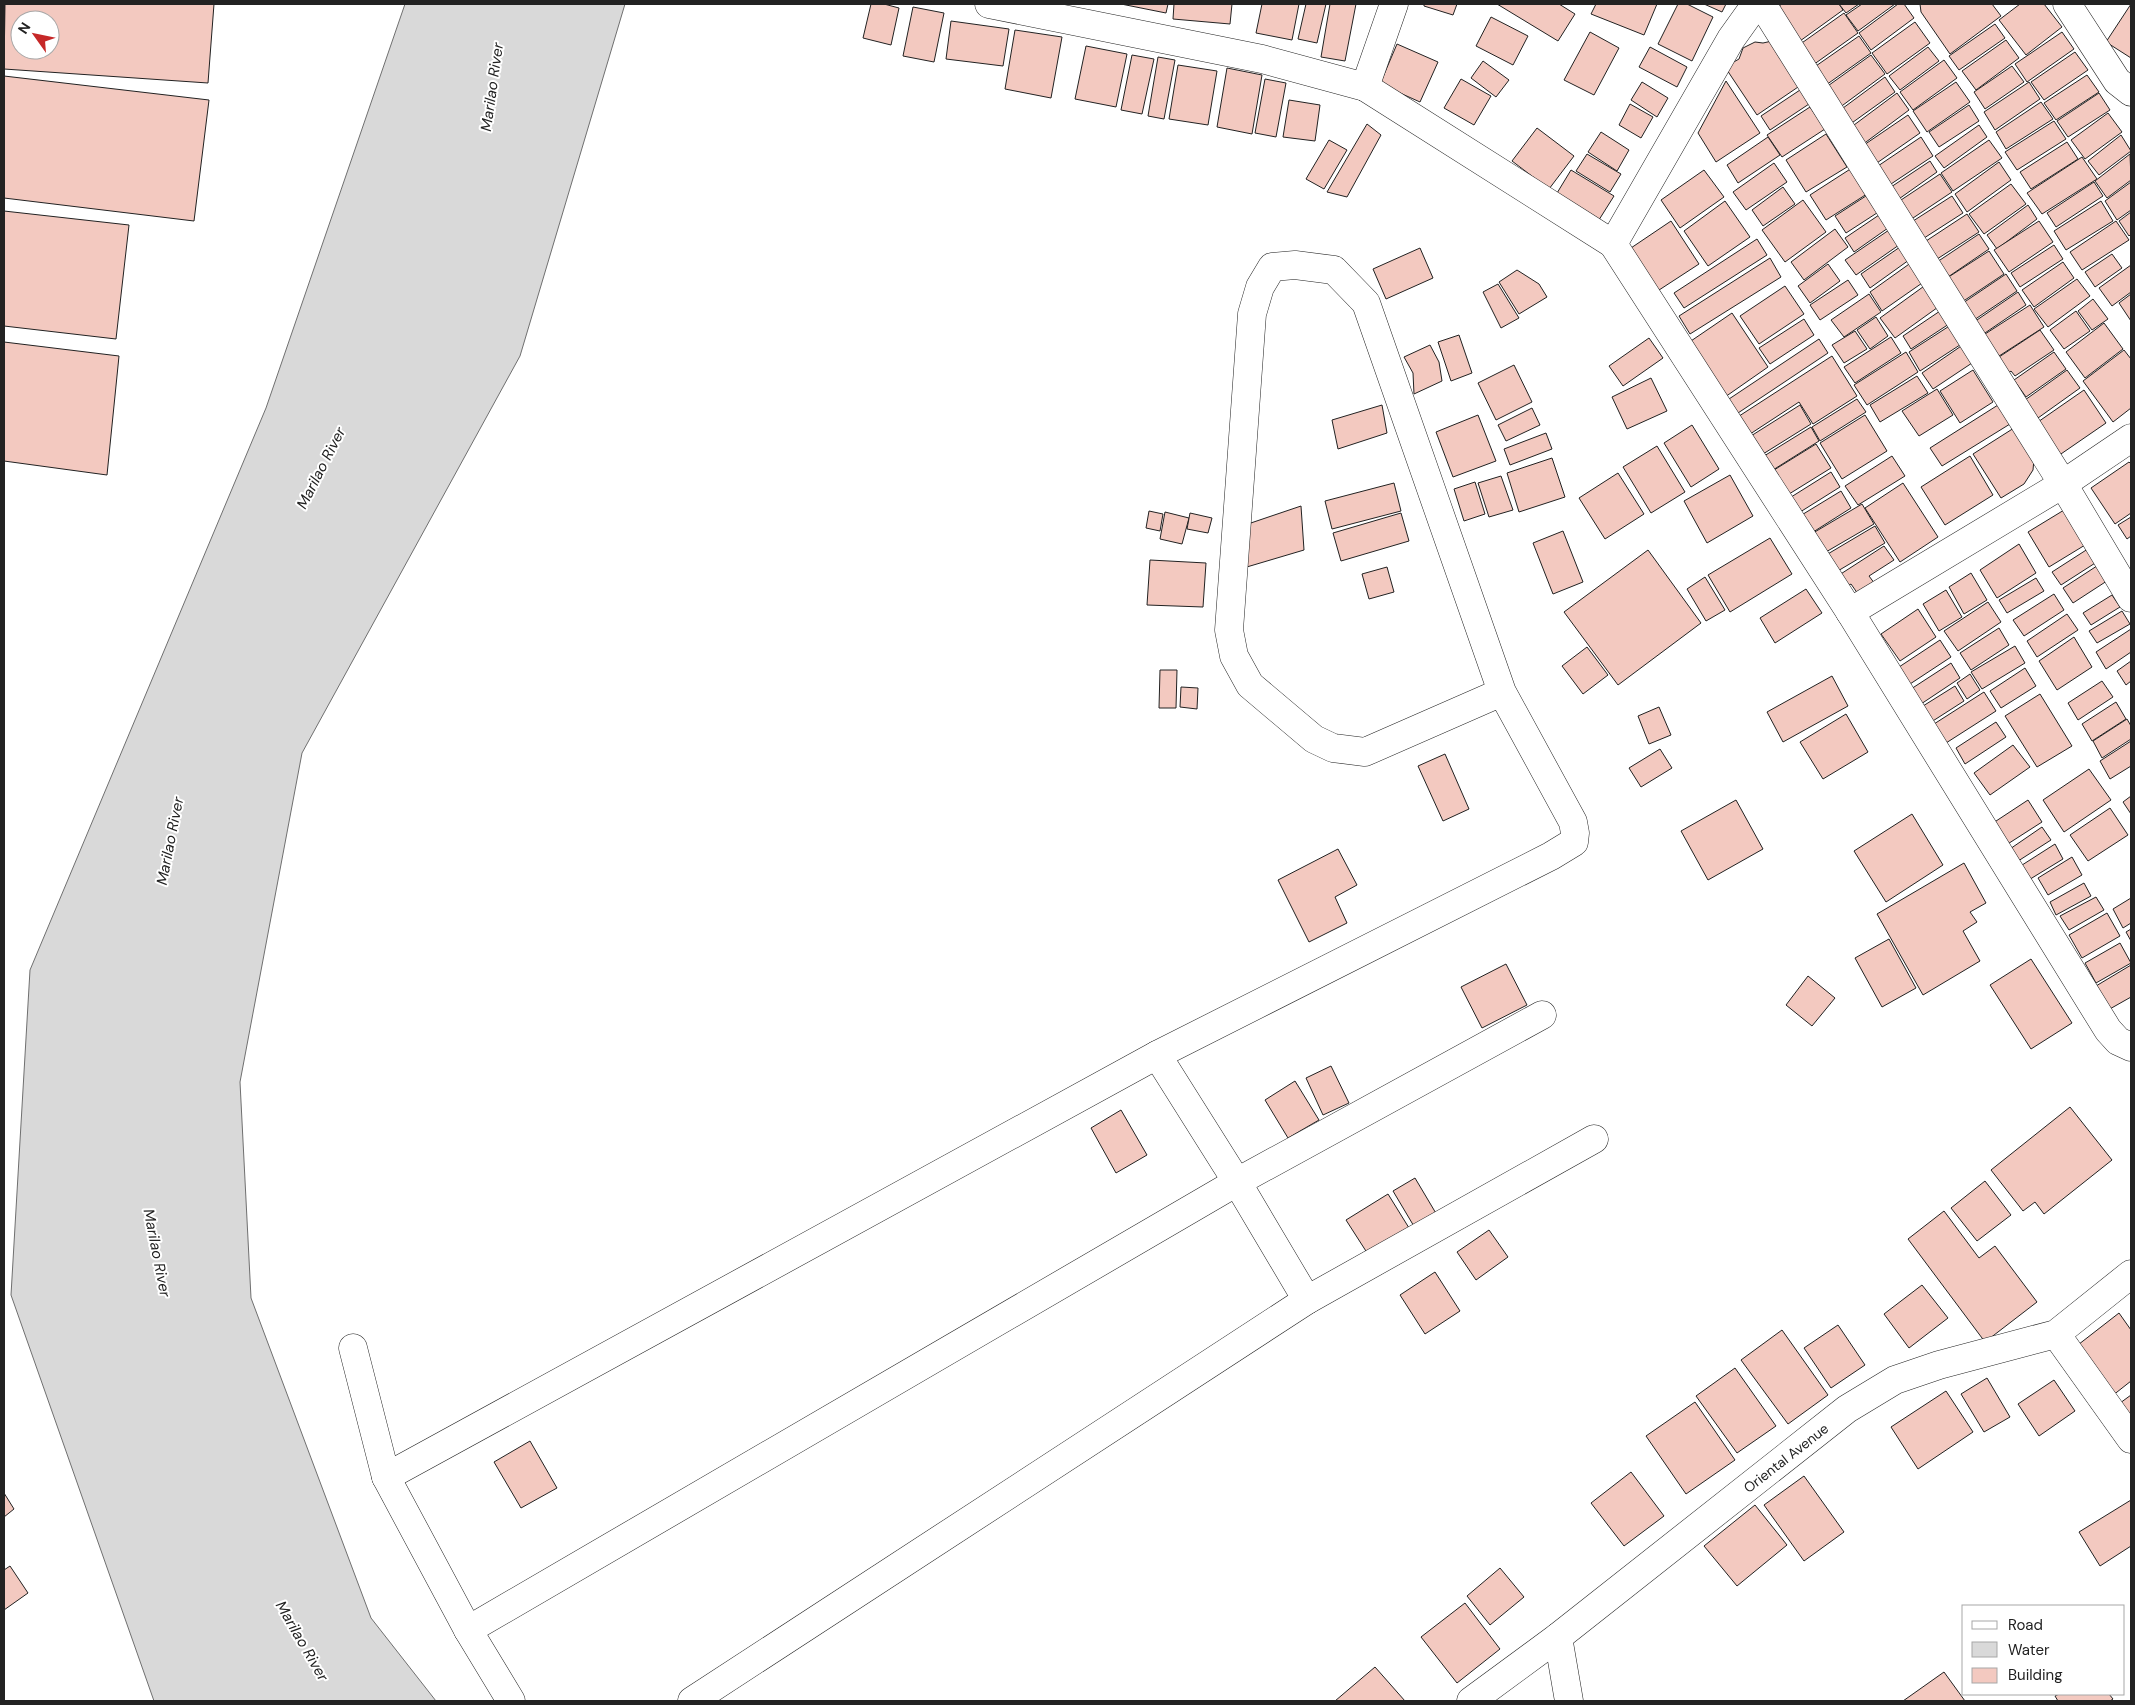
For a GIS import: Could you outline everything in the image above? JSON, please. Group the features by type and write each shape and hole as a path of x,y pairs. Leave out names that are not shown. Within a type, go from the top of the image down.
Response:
{"street":[{"path":"989,4 1262,59 1366,87 1613,244 1850,612 2108,1030 2118,1041 2131,1047"},
{"path":"1366,87 1394,4"},
{"path":"1613,244 1731,39 1756,4"},
{"path":"1762,4 2063,484 2131,598"},
{"path":"2067,4 2117,81 2131,92"},
{"path":"386,1477 1157,1055 1574,842 1573,822 1502,692 1366,302 1334,270 1295,265 1272,268 1260,287 1252,314 1229,630 1234,656 1250,685 1314,739 1333,748 1364,752 1502,692"},
{"path":"1850,612 2063,484 2131,438"},
{"path":"468,1630 1237,1182 1542,1015"},
{"path":"1157,1055 1237,1182 1307,1300"},
{"path":"692,1701 1307,1300 1594,1138"},
{"name":"Oriental Avenue","path":"1470,1701 1558,1637 1848,1409 1895,1380 1940,1365 2056,1334 2131,1274"},
{"path":"2056,1334 2131,1439"},
{"path":"353,1348 386,1477 468,1630 511,1701"},
{"path":"1558,1637 1569,1701"}],"water":[{"name":"Marilao River","path":"405,4 625,4 520,356 302,753 240,1082 251,1298 371,1618 436,1701 154,1701 11,1295 30,970 266,408"}],"building":[{"path":"5,4 214,4 208,83 4,69"},
{"path":"871,4 884,4 899,8 891,45 863,38"},
{"path":"1121,4 1168,4 1166,13"},
{"path":"1174,4 1232,4 1230,24 1173,19"},
{"path":"1262,4 1299,4 1292,40 1256,33"},
{"path":"1306,4 1326,4 1317,43 1298,39"},
{"path":"1330,4 1356,4 1345,61 1321,57"},
{"path":"1424,4 1457,4 1453,15 1424,6"},
{"path":"1497,4 1559,4 1575,14 1558,41"},
{"path":"1596,4 1657,4 1644,35 1591,14"},
{"path":"1678,4 1687,4 1713,17 1692,61 1658,44"},
{"path":"1704,4 1726,4 1722,12"},
{"path":"1782,4 1839,4 1843,10 1800,41 1776,8"},
{"path":"1839,4 1859,4 1846,13"},
{"path":"1862,4 1895,4 1858,31 1846,15"},
{"path":"1898,4 1904,4 1914,18 1871,50 1859,33"},
{"path":"1920,4 1992,4 2001,16 1950,54 1921,12"},
{"path":"2020,4 2044,4 2062,27 2026,55 1999,20"},
{"path":"2131,4 2131,58 2106,42"},
{"path":"913,7 944,13 934,62 903,56"},
{"path":"1844,13 1858,33 1813,65 1799,45"},
{"path":"1491,17 1528,36 1513,65 1476,46"},
{"path":"951,21 1009,29 1003,66 946,59"},
{"path":"1915,22 1930,43 1887,74 1872,53"},
{"path":"1995,24 2005,38 1959,70 1949,56"},
{"path":"1015,30 1062,37 1051,98 1005,89"},
{"path":"1590,32 1619,48 1594,95 1564,80"},
{"path":"2062,32 2074,49 2027,82 2015,64"},
{"path":"1859,36 1871,53 1826,85 1813,68"},
{"path":"2006,40 2019,58 1976,90 1962,71"},
{"path":"1772,41 1801,85 1757,115 1725,67 1739,59 1743,48 1755,42"},
{"path":"1397,44 1438,62 1420,102 1380,84"},
{"path":"1086,46 1127,54 1116,107 1075,99"},
{"path":"1650,47 1687,67 1677,87 1639,67"},
{"path":"1928,47 1939,61 1900,90 1889,76"},
{"path":"2075,52 2088,70 2044,100 2031,82"},
{"path":"1132,55 1154,59 1142,114 1121,110"},
{"path":"1871,55 1885,74 1839,108 1825,88"},
{"path":"1158,57 1175,60 1164,119 1148,116"},
{"path":"1944,60 1957,78 1913,110 1900,92"},
{"path":"1483,61 1509,80 1496,97 1471,78"},
{"path":"1178,65 1217,71 1208,125 1169,119"},
{"path":"2012,66 2024,82 1985,109 1974,92"},
{"path":"1227,68 1262,75 1252,134 1217,127"},
{"path":"2087,75 2099,92 2056,120 2044,103"},
{"path":"4,76 209,100 194,221 4,198"},
{"path":"1885,77 1895,92 1849,125 1839,111"},
{"path":"1265,79 1286,83 1276,137 1255,133"},
{"path":"1461,79 1491,96 1474,125 1444,108"},
{"path":"1726,81 1760,133 1716,162 1698,133"},
{"path":"1642,82 1668,98 1657,117 1631,100"},
{"path":"1956,82 1970,102 1927,132 1913,111"},
{"path":"2029,82 2040,99 1995,130 1984,112"},
{"path":"1800,90 1809,104 1770,130 1761,116"},
{"path":"1897,93 1909,110 1862,145 1850,128"},
{"path":"2099,93 2110,110 2068,137 2057,121"},
{"path":"1289,100 1320,105 1315,141 1283,137"},
{"path":"2041,102 2053,119 2006,149 1996,132"},
{"path":"1630,104 1653,117 1641,138 1619,125"},
{"path":"1969,105 1979,121 1939,147 1929,132"},
{"path":"1810,107 1825,129 1782,157 1767,135"},
{"path":"2108,113 2122,132 2085,159 2071,140"},
{"path":"1908,115 1920,133 1874,165 1861,147"},
{"path":"2054,121 2066,139 2017,170 2005,152"},
{"path":"1367,124 1381,135 1347,197 1327,192"},
{"path":"1979,125 1987,137 1944,168 1935,156"},
{"path":"1537,128 1574,156 1549,189 1512,161"},
{"path":"1601,132 1629,150 1617,171 1588,152"},
{"path":"1826,134 1847,167 1806,192 1786,160"},
{"path":"2121,135 2131,151 2099,175 2088,161"},
{"path":"1768,137 1780,155 1738,183 1727,165"},
{"path":"1921,137 1933,156 1888,186 1875,168"},
{"path":"1329,140 1347,150 1324,189 1306,179"},
{"path":"1989,140 2002,158 1953,191 1941,173"},
{"path":"2067,142 2078,159 2031,189 2020,172"},
{"path":"1587,154 1621,174 1610,192 1576,171"},
{"path":"2130,154 2131,180 2107,198 2095,181"},
{"path":"2082,157 2097,179 2042,214 2027,193"},
{"path":"1930,161 1937,172 1896,201 1888,189"},
{"path":"1999,162 2011,180 1967,212 1955,194"},
{"path":"1774,163 1787,182 1746,210 1733,192"},
{"path":"1855,166 1870,192 1826,220 1810,195"},
{"path":"1571,170 1614,196 1597,223 1554,198"},
{"path":"1704,170 1724,197 1680,228 1661,200"},
{"path":"1940,174 1952,192 1907,222 1895,204"},
{"path":"2094,182 2103,196 2056,227 2047,213"},
{"path":"2131,182 2131,210 2117,220 2105,201"},
{"path":"2011,184 2026,204 1984,234 1969,214"},
{"path":"1783,187 1795,204 1763,226 1752,210"},
{"path":"1869,194 1880,211 1846,233 1835,216"},
{"path":"1952,196 1963,213 1921,240 1910,223"},
{"path":"1803,200 1826,232 1785,262 1762,230"},
{"path":"1725,201 1750,237 1708,266 1684,231"},
{"path":"2101,201 2113,221 2066,250 2054,231"},
{"path":"2028,205 2037,219 1997,249 1987,235"},
{"path":"4,211 129,225 116,339 4,326"},
{"path":"2131,212 2131,234 2129,236 2119,221"},
{"path":"1967,214 1979,232 1934,261 1923,243"},
{"path":"1879,215 1888,228 1854,252 1845,238"},
{"path":"1671,221 1699,264 1656,292 1628,250"},
{"path":"2039,221 2053,242 2009,272 1994,250"},
{"path":"2116,221 2129,240 2082,270 2070,252"},
{"path":"1835,229 1848,247 1804,280 1791,262"},
{"path":"1889,230 1899,245 1856,275 1845,260"},
{"path":"1979,234 1989,249 1948,277 1937,262"},
{"path":"1757,239 1767,255 1684,308 1674,293"},
{"path":"2054,245 2063,259 2020,287 2011,273"},
{"path":"1900,247 1909,260 1870,288 1861,274"},
{"path":"1420,248 1433,278 1386,299 1373,269"},
{"path":"1989,251 2004,274 1962,302 1947,278"},
{"path":"2112,254 2122,268 2095,287 2085,272"},
{"path":"1770,258 1781,277 1690,334 1679,316"},
{"path":"1912,262 1925,281 1882,311 1870,292"},
{"path":"2063,262 2074,278 2034,307 2022,290"},
{"path":"1828,264 1840,281 1810,303 1798,286"},
{"path":"2131,265 2131,292 2112,306 2099,288"},
{"path":"1517,270 1539,284 1547,297 1519,314 1499,282"},
{"path":"2006,274 2017,291 1974,320 1963,303"},
{"path":"2077,279 2090,296 2048,327 2034,309"},
{"path":"1848,280 1858,295 1820,320 1810,305"},
{"path":"1498,284 1519,318 1501,328 1483,292"},
{"path":"1927,284 1941,305 1895,338 1880,318"},
{"path":"1785,286 1804,314 1759,344 1740,316"},
{"path":"2018,292 2026,305 1982,335 1974,322"},
{"path":"1869,294 1881,312 1844,337 1831,320"},
{"path":"2131,294 2131,321 2119,303"},
{"path":"2093,299 2108,319 2092,330 2078,311"},
{"path":"2030,305 2044,327 1996,358 1982,336"},
{"path":"1943,309 1952,322 1911,349 1903,336"},
{"path":"2076,311 2090,331 2064,349 2050,330"},
{"path":"1732,313 1768,367 1725,397 1688,343"},
{"path":"1876,317 1888,336 1870,349 1857,330"},
{"path":"1804,319 1814,335 1770,364 1759,348"},
{"path":"1954,323 1966,341 1920,371 1909,352"},
{"path":"2104,323 2123,349 2085,378 2066,352"},
{"path":"2040,330 2054,350 2015,376 2011,371 2006,375 1996,359"},
{"path":"1855,331 1867,349 1844,363 1832,345"},
{"path":"1459,335 1472,373 1451,381 1438,342"},
{"path":"1891,337 1901,353 1855,383 1844,367"},
{"path":"1649,338 1663,358 1623,386 1609,366"},
{"path":"1819,339 1828,353 1732,417 1723,403"},
{"path":"4,342 119,356 107,475 4,461"},
{"path":"1967,342 1978,359 1933,389 1922,373"},
{"path":"1430,345 1439,362 1442,381 1414,394 1413,373 1404,357"},
{"path":"2124,350 2131,359 2131,408 2113,422 2083,381"},
{"path":"1906,352 1918,372 1867,405 1854,385"},
{"path":"2054,352 2066,369 2026,397 2014,380"},
{"path":"1832,356 1857,396 1813,424 1799,402 1744,438 1733,420"},
{"path":"1514,365 1532,402 1496,420 1478,383"},
{"path":"1973,370 1993,402 1960,423 1940,391"},
{"path":"2067,370 2080,388 2038,418 2025,400"},
{"path":"1917,376 1928,393 1880,422 1870,405"},
{"path":"1651,378 1667,411 1627,429 1612,397"},
{"path":"1937,389 1953,415 1919,436 1902,411"},
{"path":"2084,390 2106,423 2058,456 2035,424"},
{"path":"1857,399 1866,412 1820,441 1812,427"},
{"path":"1382,405 1387,433 1338,449 1332,420"},
{"path":"1800,405 1811,424 1755,459 1743,441"},
{"path":"1998,405 2010,424 1942,466 1930,448"},
{"path":"1532,408 1540,425 1506,441 1498,425"},
{"path":"1478,415 1496,461 1453,477 1436,432"},
{"path":"1865,415 1887,451 1842,479 1820,443"},
{"path":"1692,425 1719,469 1691,487 1664,443"},
{"path":"1811,427 1819,441 1765,475 1756,461"},
{"path":"2014,428 2034,459 2033,470 2024,484 2001,498 1973,454"},
{"path":"1546,433 1552,449 1510,465 1504,449"},
{"path":"1816,444 1831,468 1781,499 1766,475"},
{"path":"1657,446 1685,492 1651,513 1623,467"},
{"path":"1892,456 1905,476 1858,505 1845,486"},
{"path":"1970,456 1993,495 1945,525 1921,487"},
{"path":"1552,458 1565,497 1519,512 1507,473"},
{"path":"2129,462 2131,464 2131,513 2115,524 2091,488"},
{"path":"1831,472 1840,487 1797,514 1788,499"},
{"path":"1618,473 1644,514 1605,539 1579,498"},
{"path":"1730,475 1753,516 1707,543 1684,501"},
{"path":"1501,476 1513,510 1489,517 1478,483"},
{"path":"1475,482 1485,514 1464,521 1454,489"},
{"path":"1394,483 1401,511 1332,529 1325,501"},
{"path":"1903,483 1938,537 1900,562 1865,508"},
{"path":"1841,491 1851,508 1810,534 1800,516"},
{"path":"1862,504 1874,524 1819,556 1808,536"},
{"path":"1301,506 1304,550 1240,569 1239,527"},
{"path":"2069,507 2090,542 2049,567 2028,532"},
{"path":"1149,511 1163,514 1160,531 1146,528"},
{"path":"1165,512 1189,518 1182,544 1160,539"},
{"path":"1190,513 1212,518 1208,533 1187,529"},
{"path":"1401,513 1409,541 1341,561 1333,533"},
{"path":"2131,517 2131,536 2127,539 2118,525"},
{"path":"1875,526 1885,543 1831,575 1821,558"},
{"path":"1563,531 1583,582 1553,594 1533,543"},
{"path":"1770,538 1792,574 1730,612 1708,575"},
{"path":"2019,544 2036,573 1997,598 1980,570"},
{"path":"2094,545 2103,558 2061,585 2052,572"},
{"path":"1884,546 1894,560 1869,576 1875,584 1858,594 1851,584 1841,590 1833,579"},
{"path":"1648,550 1701,623 1618,685 1564,612"},
{"path":"1150,560 1206,563 1203,607 1147,605"},
{"path":"2103,562 2113,577 2073,603 2063,588"},
{"path":"1387,567 1394,592 1369,599 1362,574"},
{"path":"1971,573 1987,600 1964,614 1949,587"},
{"path":"1705,577 1725,610 1706,621 1687,589"},
{"path":"2036,578 2044,591 2007,613 1999,600"},
{"path":"1806,589 1822,613 1775,643 1760,618"},
{"path":"1946,590 1962,617 1939,631 1923,604"},
{"path":"2054,594 2064,610 2024,636 2013,620"},
{"path":"2112,595 2120,607 2091,625 2083,613"},
{"path":"1988,602 2001,622 1958,651 1944,631"},
{"path":"1918,609 1936,637 1900,661 1881,634"},
{"path":"2122,611 2130,624 2097,643 2089,631"},
{"path":"2067,614 2078,630 2037,657 2027,641"},
{"path":"1999,628 2009,645 1971,670 1960,653"},
{"path":"2131,629 2131,652 2106,669 2096,652"},
{"path":"2074,637 2092,667 2057,690 2039,661"},
{"path":"1940,640 1951,657 1910,684 1899,667"},
{"path":"2015,646 2025,663 1982,689 1971,672"},
{"path":"1587,647 1608,675 1583,694 1562,666"},
{"path":"2131,661 2131,681 2126,685 2117,671"},
{"path":"1951,663 1960,678 1921,704 1911,689"},
{"path":"2025,668 2036,686 2001,708 1990,691"},
{"path":"1160,670 1177,670 1176,708 1159,708"},
{"path":"1970,674 1980,690 1967,699 1957,683"},
{"path":"1832,676 1848,706 1783,742 1767,712"},
{"path":"2102,681 2113,697 2078,720 2068,703"},
{"path":"1955,686 1964,701 1925,726 1915,711"},
{"path":"1181,687 1198,688 1197,709 1180,707"},
{"path":"1984,692 1996,711 1946,743 1934,724"},
{"path":"2040,694 2072,746 2037,767 2005,716"},
{"path":"2116,702 2126,719 2092,741 2082,724"},
{"path":"1659,707 1671,735 1649,744 1638,716"},
{"path":"1846,714 1868,752 1823,779 1800,742"},
{"path":"2127,719 2131,726 2131,739 2102,758 2093,741"},
{"path":"1996,722 2006,737 1965,764 1956,748"},
{"path":"2131,741 2131,766 2110,779 2100,761"},
{"path":"2013,745 2030,767 1990,795 1974,773"},
{"path":"1660,749 1672,768 1641,787 1629,768"},
{"path":"1445,754 1469,809 1443,821 1418,766"},
{"path":"2089,769 2111,800 2064,832 2043,800"},
{"path":"2131,796 2131,814 2123,802"},
{"path":"1736,800 1763,849 1708,880 1681,831"},
{"path":"2028,800 2042,822 2003,847 1990,825"},
{"path":"2110,808 2128,835 2088,861 2070,835"},
{"path":"1912,814 1943,865 1886,902 1854,851"},
{"path":"2042,827 2051,840 2015,863 2007,851"},
{"path":"2055,844 2063,859 2027,881 2019,867"},
{"path":"1338,849 1357,885 1335,897 1347,923 1309,942 1278,880"},
{"path":"2072,857 2082,875 2048,895 2038,878"},
{"path":"1964,863 1986,903 1970,912 1977,922 1963,931 1980,961 1923,995 1877,914"},
{"path":"2084,883 2091,896 2056,915 2050,902"},
{"path":"2096,897 2104,910 2069,930 2060,916"},
{"path":"2131,898 2131,923 2123,928 2113,909"},
{"path":"2107,913 2120,936 2082,958 2069,935"},
{"path":"2131,929 2131,941 2126,932"},
{"path":"1889,939 1916,988 1882,1007 1855,958"},
{"path":"2120,943 2131,963 2096,983 2085,963"},
{"path":"2031,959 2072,1023 2031,1049 1990,985"},
{"path":"1506,964 1527,1005 1482,1028 1461,987"},
{"path":"2131,965 2131,997 2108,1010 2096,986"},
{"path":"1808,976 1835,998 1812,1026 1786,1005"},
{"path":"1331,1066 1349,1103 1323,1115 1306,1078"},
{"path":"1295,1081 1319,1120 1288,1138 1265,1100"},
{"path":"2070,1107 2112,1160 2044,1214 2035,1202 2023,1211 1991,1170"},
{"path":"1121,1110 1147,1155 1116,1173 1091,1128"},
{"path":"1415,1178 1437,1215 1415,1228 1393,1191"},
{"path":"1985,1181 2011,1215 1977,1241 1951,1208"},
{"path":"1388,1194 1414,1236 1373,1262 1346,1220"},
{"path":"1944,1211 1979,1258 1995,1246 2037,1302 1985,1342 1908,1239"},
{"path":"1489,1230 1508,1257 1476,1280 1457,1252"},
{"path":"1435,1272 1460,1311 1425,1334 1400,1295"},
{"path":"1922,1285 1948,1318 1909,1348 1884,1314"},
{"path":"2119,1313 2131,1330 2131,1381 2112,1396 2074,1348"},
{"path":"1838,1325 1865,1365 1831,1388 1804,1348"},
{"path":"1782,1330 1828,1395 1788,1424 1741,1360"},
{"path":"1735,1368 1776,1426 1737,1453 1696,1396"},
{"path":"1987,1378 2010,1417 1984,1432 1961,1394"},
{"path":"2054,1380 2075,1411 2039,1436 2018,1404"},
{"path":"1946,1391 1973,1432 1918,1469 1891,1427"},
{"path":"2131,1395 2131,1427 2116,1406"},
{"path":"1695,1402 1735,1460 1686,1494 1646,1436"},
{"path":"530,1441 557,1488 521,1508 494,1462"},
{"path":"1631,1472 1664,1516 1624,1546 1591,1503"},
{"path":"1804,1476 1844,1532 1804,1561 1764,1505"},
{"path":"4,1493 14,1509 4,1517"},
{"path":"2131,1500 2131,1546 2100,1566 2079,1532"},
{"path":"1755,1505 1787,1545 1737,1586 1704,1546"},
{"path":"10,1566 28,1593 4,1610 4,1570"},
{"path":"1500,1568 1524,1597 1490,1625 1467,1596"},
{"path":"1465,1603 1500,1649 1457,1683 1421,1637"},
{"path":"1375,1667 1405,1701 1335,1701"},
{"path":"1944,1672 1965,1701 1903,1701"},
{"path":"2110,1695 2113,1699 2110,1701 2058,1701 2055,1696"}]}
